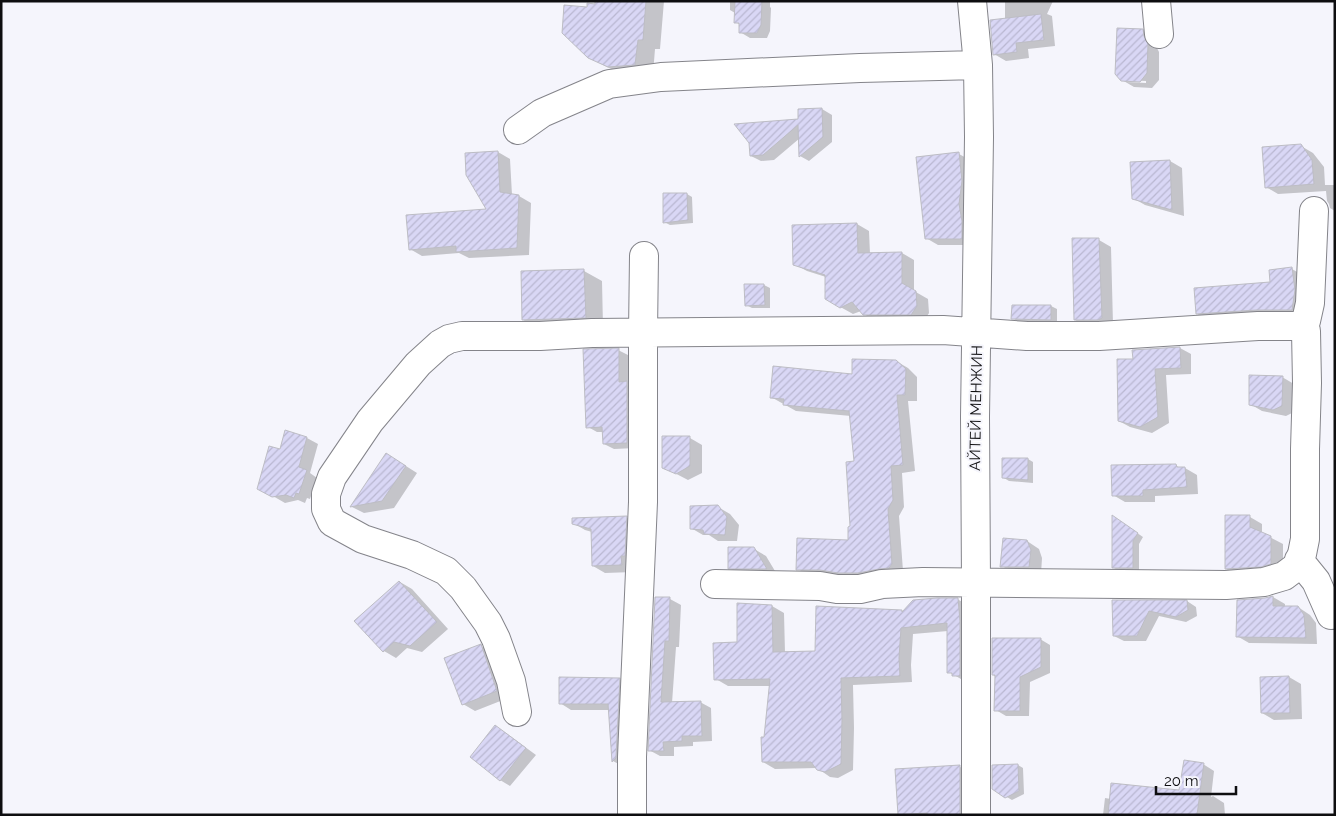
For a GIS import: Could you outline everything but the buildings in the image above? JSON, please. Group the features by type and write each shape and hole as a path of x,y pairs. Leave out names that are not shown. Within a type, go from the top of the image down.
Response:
{"street":[{"name":"АЙТЕЙ МЕНЖИН","path":"972,1 978,65 980,137 975,417 976,815"},
{"path":"1156,1 1159,34"},
{"path":"518,130 542,113 609,84 670,77 860,68 978,65"},
{"path":"1302,328 1306,321 1310,303 1314,211"},
{"path":"632,815 632,757 643,502 644,256"},
{"path":"517,712 511,681 496,638 488,623 463,588 446,571 412,555 363,539 332,522 326,509 326,494 332,477 370,421 424,358 449,339 472,336 540,336 592,333 934,330 1027,336 1098,336 1258,326 1299,326 1306,331 1305,539 1302,554 1296,567 1284,576 1264,582 1226,585 923,582 882,584 860,589 837,589 820,586 715,584"},
{"path":"1299,560 1316,581 1331,615"}]}
